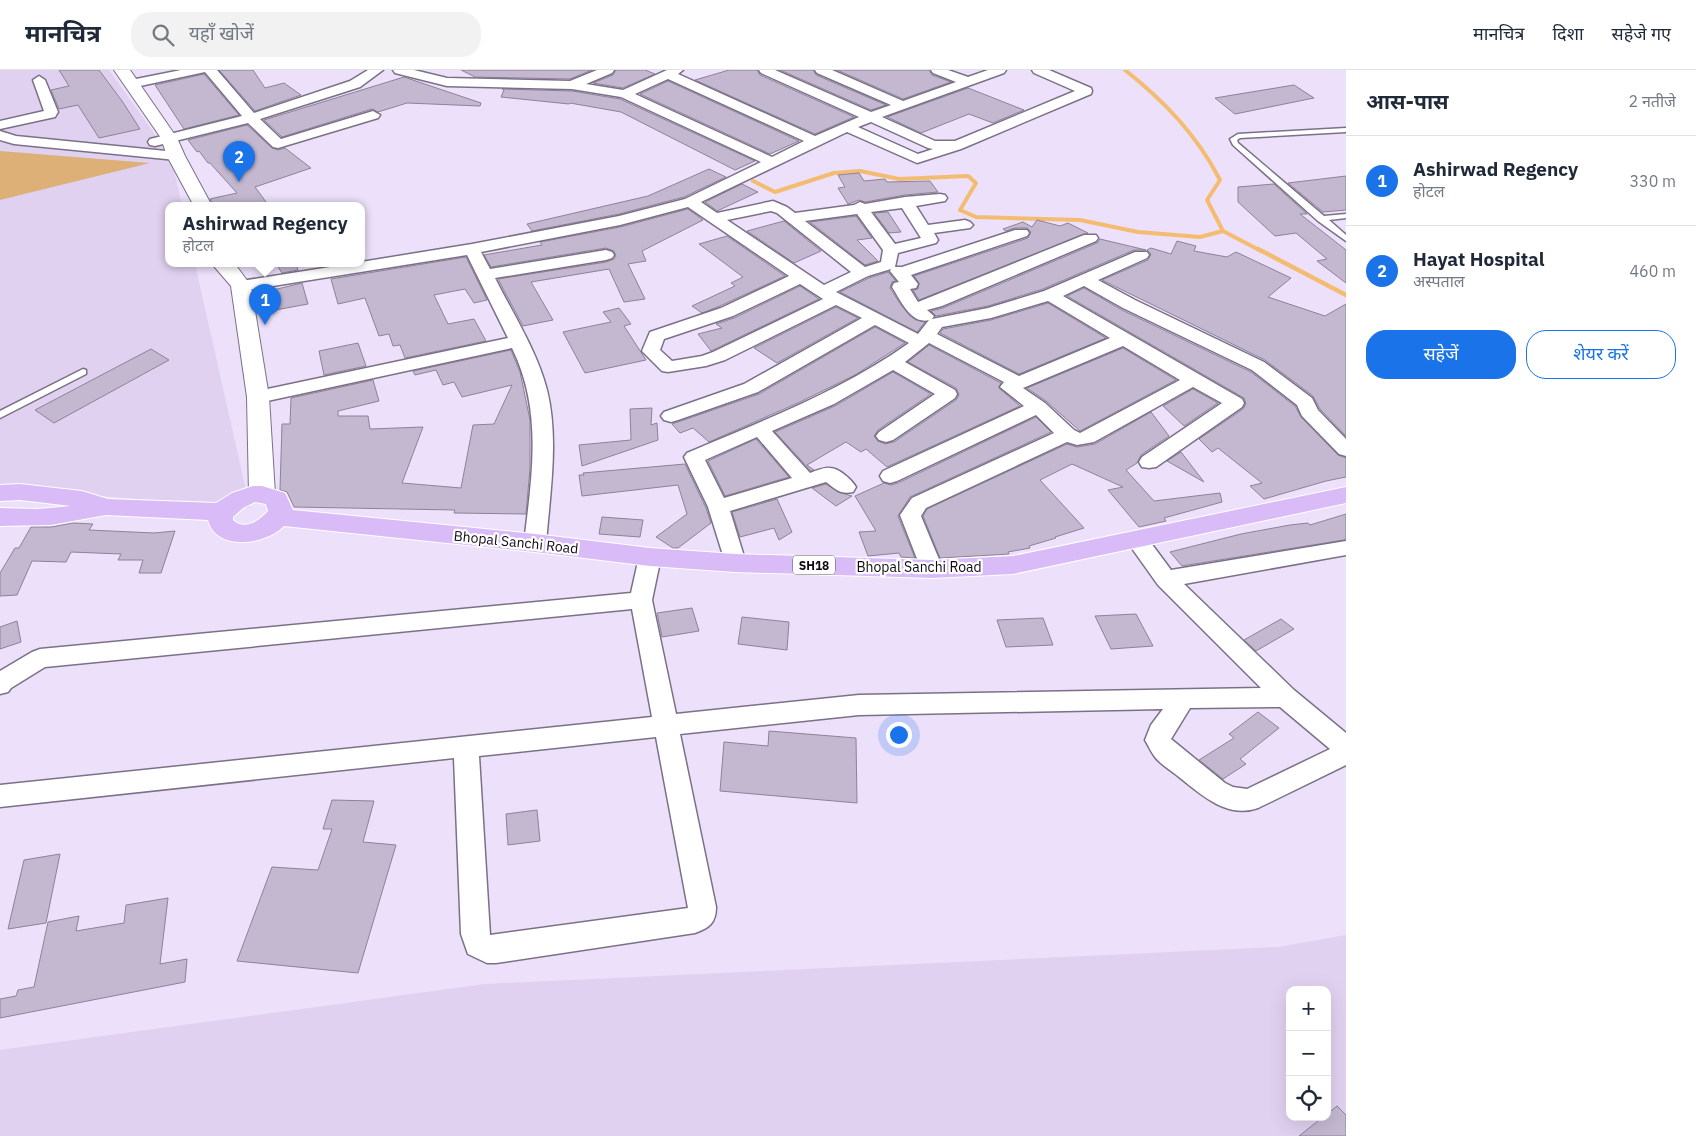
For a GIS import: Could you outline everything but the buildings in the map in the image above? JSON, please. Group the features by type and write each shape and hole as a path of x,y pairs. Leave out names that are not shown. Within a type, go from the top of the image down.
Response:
{"main road":[{"path":"120,74 166,148 179,174 190,202"},
{"path":"179,174 200,202"},
{"path":"228,267 241,286 258,397 262,494"},
{"path":"0,493 20,492 56,495 82,499 106,507 223,512"},
{"path":"262,494 276,499 281,510 278,517 264,528 244,533 235,532 223,524 221,518 223,512 234,500 243,496 262,494"},
{"name":"Bhopal Sanchi Road","path":"278,517 535,543 650,557 735,563 932,569 1013,565 1346,495"},
{"path":"0,518 37,519 75,515 106,507"}],"street":[{"path":"120,74 200,70"},
{"path":"210,70 252,118 278,144 373,115"},
{"path":"399,70 447,82 572,86 624,94 772,162"},
{"path":"420,75 434,70"},
{"path":"465,82 496,70"},
{"path":"572,86 608,70"},
{"path":"765,70 933,145 956,146"},
{"path":"821,70 904,106"},
{"path":"937,70 968,82"},
{"path":"365,266 472,249 620,220 690,202 814,140 1000,70"},
{"path":"846,127 917,159 956,146 1086,91 1038,70"},
{"path":"624,94 673,72 814,140"},
{"path":"0,135 14,140 166,148 366,77"},
{"path":"0,125 50,114 51,112 39,80"},
{"path":"792,218 860,207 940,198"},
{"path":"893,263 930,240 905,201"},
{"path":"690,202 800,277 873,319 928,333 1019,383"},
{"path":"715,218 773,206 782,210 862,273"},
{"path":"860,207 893,263 910,284 900,287 928,333"},
{"path":"923,230 965,225"},
{"path":"800,277 728,312 656,336 651,351 668,367 706,360 830,295 862,273 893,263 1021,233"},
{"path":"914,308 936,302 1090,238"},
{"path":"472,249 526,355 540,394 544,441 535,543"},
{"path":"484,275 606,255"},
{"path":"735,563 718,507 694,457 761,430 827,400 893,362 928,333 1050,295 1141,255"},
{"path":"241,286 360,267"},
{"path":"1084,279 1128,304 1258,366 1305,402 1309,412 1346,450"},
{"path":"1050,295 1193,380 1234,402 1235,404 1149,462"},
{"path":"671,416 751,388 873,319"},
{"path":"1124,339 1009,387 1038,407 1067,434 1077,439 1087,438 1193,380"},
{"path":"258,397 518,341"},
{"path":"886,436 948,394 893,362"},
{"path":"890,476 1038,407"},
{"path":"761,430 807,482"},
{"path":"932,569 910,515 919,503 1067,434"},
{"path":"971,438 1002,463"},
{"path":"718,507 807,482 828,474 846,487"},
{"path":"1137,540 1166,579 1285,697 1346,748"},
{"path":"1166,579 1346,548"},
{"path":"466,747 475,934 478,944 487,949 496,949 695,920 702,915 668,726 641,600 650,557"},
{"path":"0,685 3,681 40,658 641,600"},
{"path":"0,796 858,705 1285,697"},
{"path":"1183,699 1160,732 1158,740 1164,750 1216,791 1227,797 1249,800 1346,753"}],"lane":[{"path":"1346,130 1238,136 1233,139 1235,144 1346,239"},
{"path":"1321,219 1346,216"},
{"path":"0,415 83,372"}],"shaded area":[{"path":"0,70 109,70 171,157 181,202 165,202 165,267 196,267 250,508 0,488"},
{"path":"0,151 150,163 0,200"},
{"path":"1346,935 1346,1136 0,1136 0,1050 485,984 1278,947"}],"waterway":[{"path":"1125,70 1153,94 1178,120 1201,148 1211,164 1220,180 1207,200 1223,231"},
{"path":"753,181 775,192 834,173 860,171 899,179 968,176 976,183 960,210 976,217 1080,220 1138,232 1200,237 1223,231"},
{"path":"1223,231 1261,251"},
{"path":"1258,249 1346,295"}],"place":[{"name":"Hayat Hospital","path":"239,182"},
{"name":"Ashirwad Regency","path":"265,325"}]}
